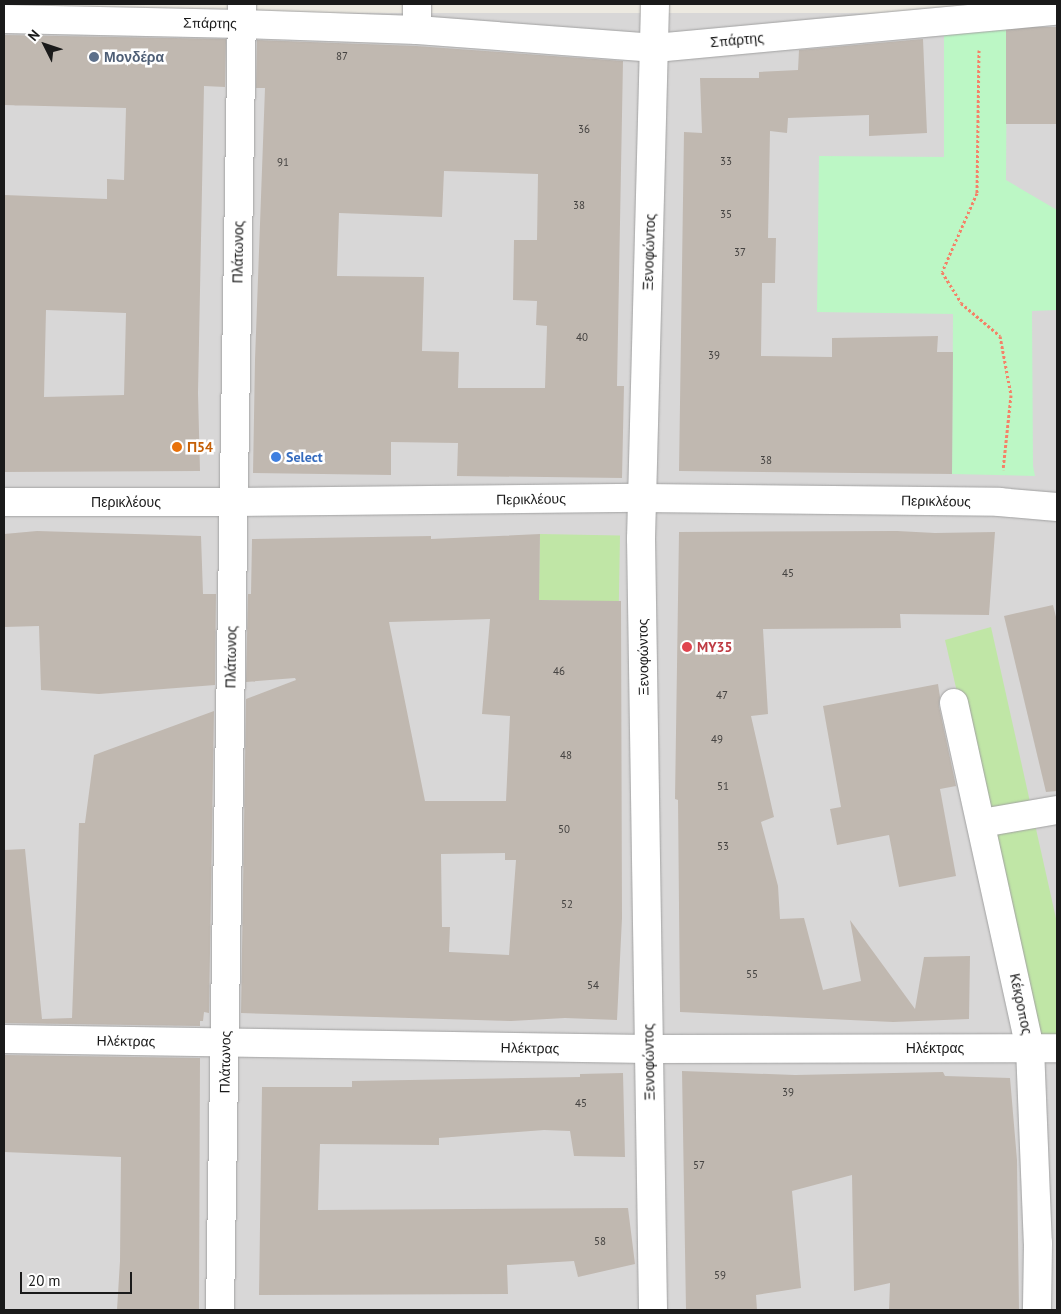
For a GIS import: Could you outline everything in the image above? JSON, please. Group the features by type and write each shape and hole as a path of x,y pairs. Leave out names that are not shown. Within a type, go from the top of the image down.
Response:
{"street":[{"path":"417,4 417,30"},
{"name":"Ξενοφώντος","path":"653,1310 642,498 655,4"},
{"name":"Σπάρτης","path":"4,20 242,14 417,30 655,48 1057,11"},
{"name":"Πλάτωνος","path":"220,1310 242,14"},
{"name":"Περικλέους","path":"4,502 642,498 999,502 1057,507"},
{"name":"Κέκροπος","path":"954,704 982,823 1030,1048 1038,1243 1037,1310"},
{"path":"982,823 1057,810"},
{"name":"Ηλέκτρας","path":"4,1039 648,1049 1057,1048"}],"path":[{"path":"979,17 977,193 942,272 961,303 1000,336 1011,395 999,502"}],"shaded area":[{"path":"4,13 1057,13 1057,1310 4,1310"}],"green space":[{"path":"1007,25 1006,180 1057,210 1057,310 1032,311 1033,466 1035,476 952,474 953,314 817,312 819,156 944,157 944,30"},
{"path":"540,534 620,535 619,601 539,600"},
{"path":"991,627 1057,923 1057,1042 1038,1043 945,640"}],"building":[{"path":"1006,27 1057,27 1057,124 1006,124"},
{"path":"4,35 226,39 225,87 204,86 198,393 200,471 4,472 4,195 107,199 107,179 124,180 126,108 4,105","holes":["46,310 126,313 124,395 44,397"]},
{"path":"923,39 927,133 869,136 869,115 788,118 787,133 770,131 768,238 776,238 775,283 762,283 761,356 832,357 832,338 938,336 937,352 953,352 952,474 679,471 684,132 702,133 700,78 759,78 759,72 798,70 799,50"},
{"path":"257,40 416,46 623,61 617,386 624,386 622,478 457,476 458,443 391,442 391,475 253,473 255,360 265,88 256,88","holes":["444,171 538,174 537,240 514,240 513,300 537,301 536,325 547,326 545,388 458,388 459,352 422,351 424,277 337,276 339,213 442,217"]},
{"path":"37,531 201,536 203,594 216,594 215,685 99,694 41,690 39,626 4,627 4,534"},
{"path":"897,531 935,533 995,532 989,615 900,614 901,628 763,629 768,714 751,716 774,817 761,822 778,886 780,919 804,918 823,990 861,981 850,920 915,1009 924,957 970,956 969,1019 893,1022 680,1012 678,800 675,799 679,532"},
{"path":"540,534 539,600 621,601 622,918 617,1020 565,1018 511,1021 241,1013 246,699 296,680 295,678 246,682 248,594 251,594 252,539 431,536 431,539","holes":["490,619 482,714 510,716 506,801 425,801 389,622","505,853 505,860 516,860 509,955 449,952 450,927 442,927 441,854"]},
{"path":"1053,605 1057,621 1057,791 1046,792 1004,616"},
{"path":"938,684 939,706 956,786 940,789 956,876 899,887 889,835 837,845 830,809 841,807 823,706"},
{"path":"214,711 209,1013 204,1012 203,1021 200,1021 200,1026 4,1023 4,850 25,849 42,1019 72,1018 79,823 85,823 94,755"},
{"path":"4,1055 200,1058 199,1310 117,1310 120,1261 121,1157 4,1152"},
{"path":"682,1071 795,1075 943,1072 945,1076 1010,1078 1017,1160 1019,1310 889,1310 890,1283 854,1291 852,1175 792,1191 801,1288 756,1295 757,1310 686,1310"},
{"path":"623,1073 625,1157 574,1156 570,1131 544,1130 439,1138 439,1145 320,1144 318,1210 628,1208 635,1264 578,1277 574,1261 507,1265 508,1294 259,1295 262,1087 352,1087 352,1081 580,1077 580,1074"}],"place":[{"name":"Μονδέρα","path":"94,57"},
{"name":"Π54","path":"177,447"},
{"name":"Select","path":"276,457"},
{"name":"MY35","path":"687,647"}]}
